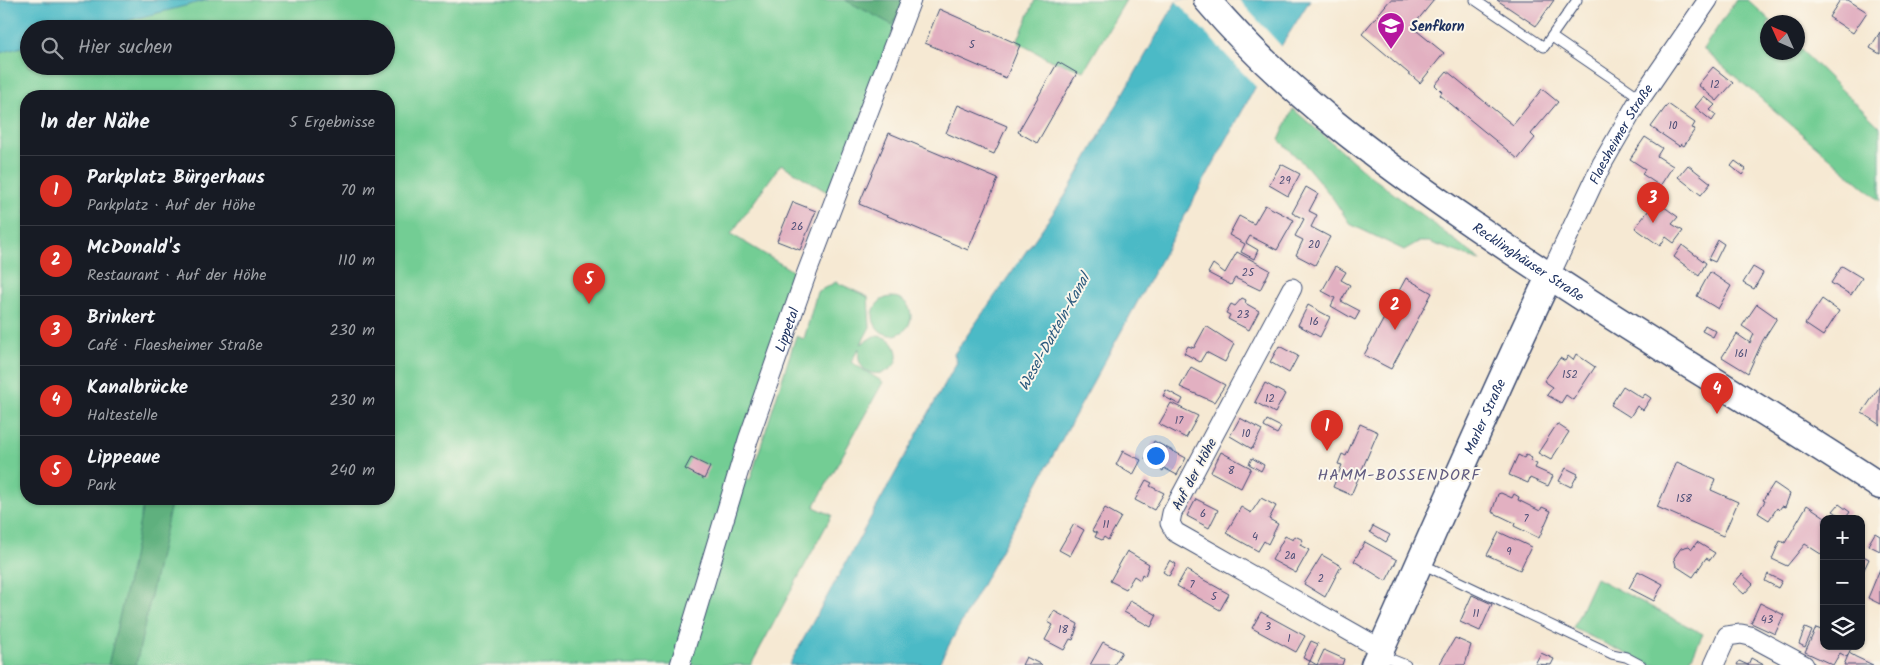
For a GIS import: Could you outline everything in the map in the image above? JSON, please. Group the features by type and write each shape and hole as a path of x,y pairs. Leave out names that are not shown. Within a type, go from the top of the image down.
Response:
{"main road":[{"name":"Recklinghäuser Straße","path":"1207,0 1256,53 1314,107 1401,175 1549,277 1880,486"},
{"name":"Marler Straße","path":"1378,656 1493,394 1549,277"}],"street":[{"name":"Lippetal","path":"680,665 754,421 806,275 911,0"},
{"name":"Flaesheimer Straße","path":"1549,277 1602,164 1641,98 1708,0"},
{"name":"Auf der Höhe","path":"1292,288 1172,514 1170,523 1174,532 1378,656"},
{"path":"1714,665 1727,636 1741,634 1804,665"}],"lane":[{"path":"1475,0 1544,47 1577,0"},
{"path":"1552,37 1641,98"},
{"path":"1420,563 1612,654 1641,665"},
{"path":"1378,656 1406,665"}],"green space":[{"path":"0,0 905,0 832,195 781,164 731,234 801,276 674,665 0,665"},
{"path":"845,0 904,0 893,25"},
{"path":"1035,0 1126,0 1084,71 1050,60 1017,42"},
{"path":"1736,0 1748,0 1764,15 1760,15 1760,60 1805,60 1805,54 1880,127 1880,201 1703,49"},
{"path":"1293,109 1368,174 1482,261 1429,242 1418,242 1404,250 1350,224 1332,197 1308,168 1279,140"},
{"path":"836,282 868,297 870,327 861,344 874,336 888,339 894,345 897,355 895,364 889,370 881,373 872,373 864,369 859,361 859,348 851,362 883,382 814,507 832,515 751,665 686,665 740,477 750,480 796,336 804,339 817,292"},
{"path":"892,297 906,302 911,316 906,330 892,335 878,330 873,316 878,302"},
{"path":"143,505 171,505 136,665 108,665 131,568"},
{"path":"1596,578 1703,634 1688,665 1649,665 1573,628"}],"water":[{"path":"0,0 208,0 130,20 20,20 20,47 0,53"},
{"name":"Wesel-Datteln-Kanal","path":"1177,0 1310,0 1256,86 938,665 789,665 957,362 954,354 1065,196"}],"pier":[{"path":"1175,0 1239,0 1283,48 1257,88"}],"building":[{"path":"1390,0 1434,0 1412,27 1444,53 1420,83 1362,34"},
{"path":"1497,0 1554,0 1536,26"},
{"path":"1840,0 1848,0 1867,12 1853,33 1829,17"},
{"path":"939,9 1020,45 1006,78 925,43"},
{"path":"1880,32 1880,54 1870,48"},
{"path":"1058,62 1077,73 1037,143 1018,132"},
{"path":"1713,67 1733,83 1717,101 1698,85"},
{"path":"1447,71 1513,125 1542,89 1558,102 1531,134 1535,138 1518,159 1440,95 1442,92 1435,85"},
{"path":"1704,96 1715,105 1710,110 1716,115 1712,121 1695,107"},
{"path":"1668,104 1695,123 1692,128 1695,129 1684,146 1681,144 1679,146 1651,127"},
{"path":"958,105 1007,126 994,154 946,133"},
{"path":"889,133 998,179 968,250 859,204"},
{"path":"1645,137 1662,148 1657,156 1673,166 1660,186 1642,174 1645,169 1630,159"},
{"path":"1735,161 1746,169 1742,175 1731,166"},
{"path":"1281,164 1300,174 1288,196 1269,185"},
{"path":"1688,165 1711,183 1701,195 1678,177"},
{"path":"1306,187 1318,194 1309,211 1317,215 1311,227 1330,237 1315,265 1296,255 1303,240 1295,236 1304,219 1292,213"},
{"path":"1656,201 1678,217 1672,224 1683,231 1674,243 1666,237 1660,246 1635,228"},
{"path":"793,202 816,211 800,250 777,241"},
{"path":"1265,205 1294,220 1277,250 1250,236 1246,243 1258,250 1254,259 1241,252 1245,244 1229,235 1239,216 1254,224"},
{"path":"1718,240 1724,244 1715,262 1708,259"},
{"path":"1682,245 1706,263 1699,276 1674,257"},
{"path":"1237,252 1270,270 1260,290 1235,278 1231,285 1208,273 1213,264 1225,273"},
{"path":"1336,266 1346,272 1341,280 1350,285 1341,301 1360,311 1355,320 1331,306 1335,298 1322,291"},
{"path":"1842,266 1862,278 1851,295 1831,283"},
{"path":"1753,267 1763,273 1754,289 1743,283"},
{"path":"1710,272 1731,286 1718,309 1697,296"},
{"path":"1406,278 1432,293 1391,369 1364,355"},
{"path":"1242,298 1246,300 1245,303 1259,311 1249,330 1228,319 1230,315 1226,313 1231,304 1235,306"},
{"path":"1822,299 1839,311 1823,336 1805,324"},
{"path":"1757,304 1777,318 1763,340 1748,373 1722,357 1737,334 1750,343 1754,334 1742,326"},
{"path":"1308,305 1330,317 1320,337 1298,325"},
{"path":"1705,325 1716,331 1713,337 1702,331"},
{"path":"1206,326 1234,344 1225,362 1206,352 1200,362 1184,353 1188,346 1194,348"},
{"path":"1279,346 1298,356 1289,373 1270,362"},
{"path":"1576,354 1595,367 1573,400 1566,395 1561,403 1547,395 1553,387 1544,381 1560,358 1565,361 1568,356 1573,360"},
{"path":"1191,367 1225,385 1214,402 1180,387"},
{"path":"1265,383 1285,394 1275,413 1255,402"},
{"path":"1623,386 1642,398 1645,394 1651,398 1643,410 1637,406 1630,417 1611,405"},
{"path":"1880,386 1880,425 1862,413"},
{"path":"1166,390 1183,399 1180,405 1163,396"},
{"path":"1171,403 1198,416 1186,438 1159,424"},
{"path":"1240,418 1262,430 1252,449 1230,436"},
{"path":"1267,420 1281,427 1277,434 1264,427"},
{"path":"1360,424 1378,432 1351,495 1333,487 1342,465 1338,464 1342,454 1346,456"},
{"path":"1557,424 1569,432 1551,460 1538,453"},
{"path":"1154,441 1186,458 1177,475 1164,468 1163,471 1145,459"},
{"path":"1123,451 1141,460 1133,475 1116,465"},
{"path":"1221,452 1251,468 1241,488 1211,472"},
{"path":"1518,455 1524,458 1526,455 1532,458 1530,461 1537,464 1535,468 1553,476 1548,486 1530,478 1528,483 1509,475"},
{"path":"691,458 710,467 704,479 685,469"},
{"path":"1252,458 1264,465 1261,471 1249,464"},
{"path":"1677,462 1715,479 1711,490 1738,502 1723,536 1657,507"},
{"path":"1566,468 1578,474 1571,487 1559,481"},
{"path":"1146,480 1152,483 1150,486 1164,493 1154,510 1135,500"},
{"path":"1774,483 1790,494 1785,507 1782,506 1779,510 1777,508 1769,520 1758,513 1765,501 1763,500"},
{"path":"1501,493 1512,498 1514,494 1519,497 1518,500 1540,511 1542,507 1551,511 1539,538 1514,526 1515,523 1492,512 1498,494"},
{"path":"1261,498 1276,506 1269,519 1278,524 1268,544 1264,541 1258,551 1226,533 1241,507 1251,513"},
{"path":"1196,499 1218,510 1209,528 1187,516"},
{"path":"1839,504 1850,512 1848,515 1839,515 1833,511"},
{"path":"1807,505 1822,515 1820,515 1820,553 1805,544 1787,566 1772,559 1780,541 1785,543"},
{"path":"1105,508 1121,517 1108,540 1104,537 1102,540 1095,537 1097,533 1092,531"},
{"path":"1074,524 1084,530 1070,556 1059,550"},
{"path":"1373,526 1390,535 1386,542 1370,532"},
{"path":"1499,532 1531,547 1520,570 1487,555"},
{"path":"1875,533 1880,536 1880,551 1868,545"},
{"path":"1285,536 1293,540 1295,536 1303,540 1300,545 1309,550 1296,573 1272,560"},
{"path":"1365,542 1397,560 1386,581 1354,561"},
{"path":"1697,542 1715,553 1710,560 1706,558 1693,577 1676,566 1674,558 1681,548 1689,546 1692,549"},
{"path":"1127,551 1149,564 1145,576 1142,574 1140,580 1134,576 1126,589 1110,581"},
{"path":"1322,555 1341,566 1325,597 1304,584"},
{"path":"1865,557 1869,559 1865,568"},
{"path":"1170,560 1176,564 1169,576 1163,572"},
{"path":"1880,569 1880,604 1868,598"},
{"path":"1186,570 1229,594 1220,610 1177,586"},
{"path":"1638,571 1663,584 1654,601 1629,588"},
{"path":"1742,574 1753,584 1744,594 1733,584"},
{"path":"1768,574 1782,581 1778,588 1765,581"},
{"path":"1472,595 1492,604 1480,631 1460,622"},
{"path":"1130,600 1157,615 1151,627 1124,612"},
{"path":"1760,603 1784,615 1775,634 1751,623"},
{"path":"1054,611 1078,624 1073,640 1070,639 1064,650 1045,640 1053,625 1048,622"},
{"path":"1261,612 1305,636 1296,652 1252,628"},
{"path":"1805,628 1812,631 1805,647 1799,644"},
{"path":"1816,628 1820,630 1820,650 1850,650 1847,657 1840,653 1833,665 1805,652"},
{"path":"1455,638 1471,645 1465,665 1439,665"},
{"path":"1311,641 1318,644 1310,661 1303,658"},
{"path":"1103,642 1122,652 1114,665 1090,665"},
{"path":"1324,650 1344,659 1342,665 1317,665"},
{"path":"1541,653 1554,659 1551,665 1535,664"},
{"path":"1849,653 1856,657 1873,665 1844,665"},
{"path":"1026,657 1042,665 1022,665"},
{"path":"1751,658 1764,665 1748,665"},
{"path":"1310,661 1317,665 1308,665"},
{"path":"1739,661 1748,665 1737,665"}],"place":[{"name":"Senfkorn","path":"1391,50"},
{"name":"Brinkert","path":"1653,223"},
{"name":"Lippeaue","path":"589,304"},
{"name":"McDonald's","path":"1395,330"},
{"name":"Kanalbrücke","path":"1717,414"},
{"name":"Parkplatz Bürgerhaus","path":"1327,451"}],"district":[{"name":"HAMM-BOSSENDORF","path":"1399,474"}]}
